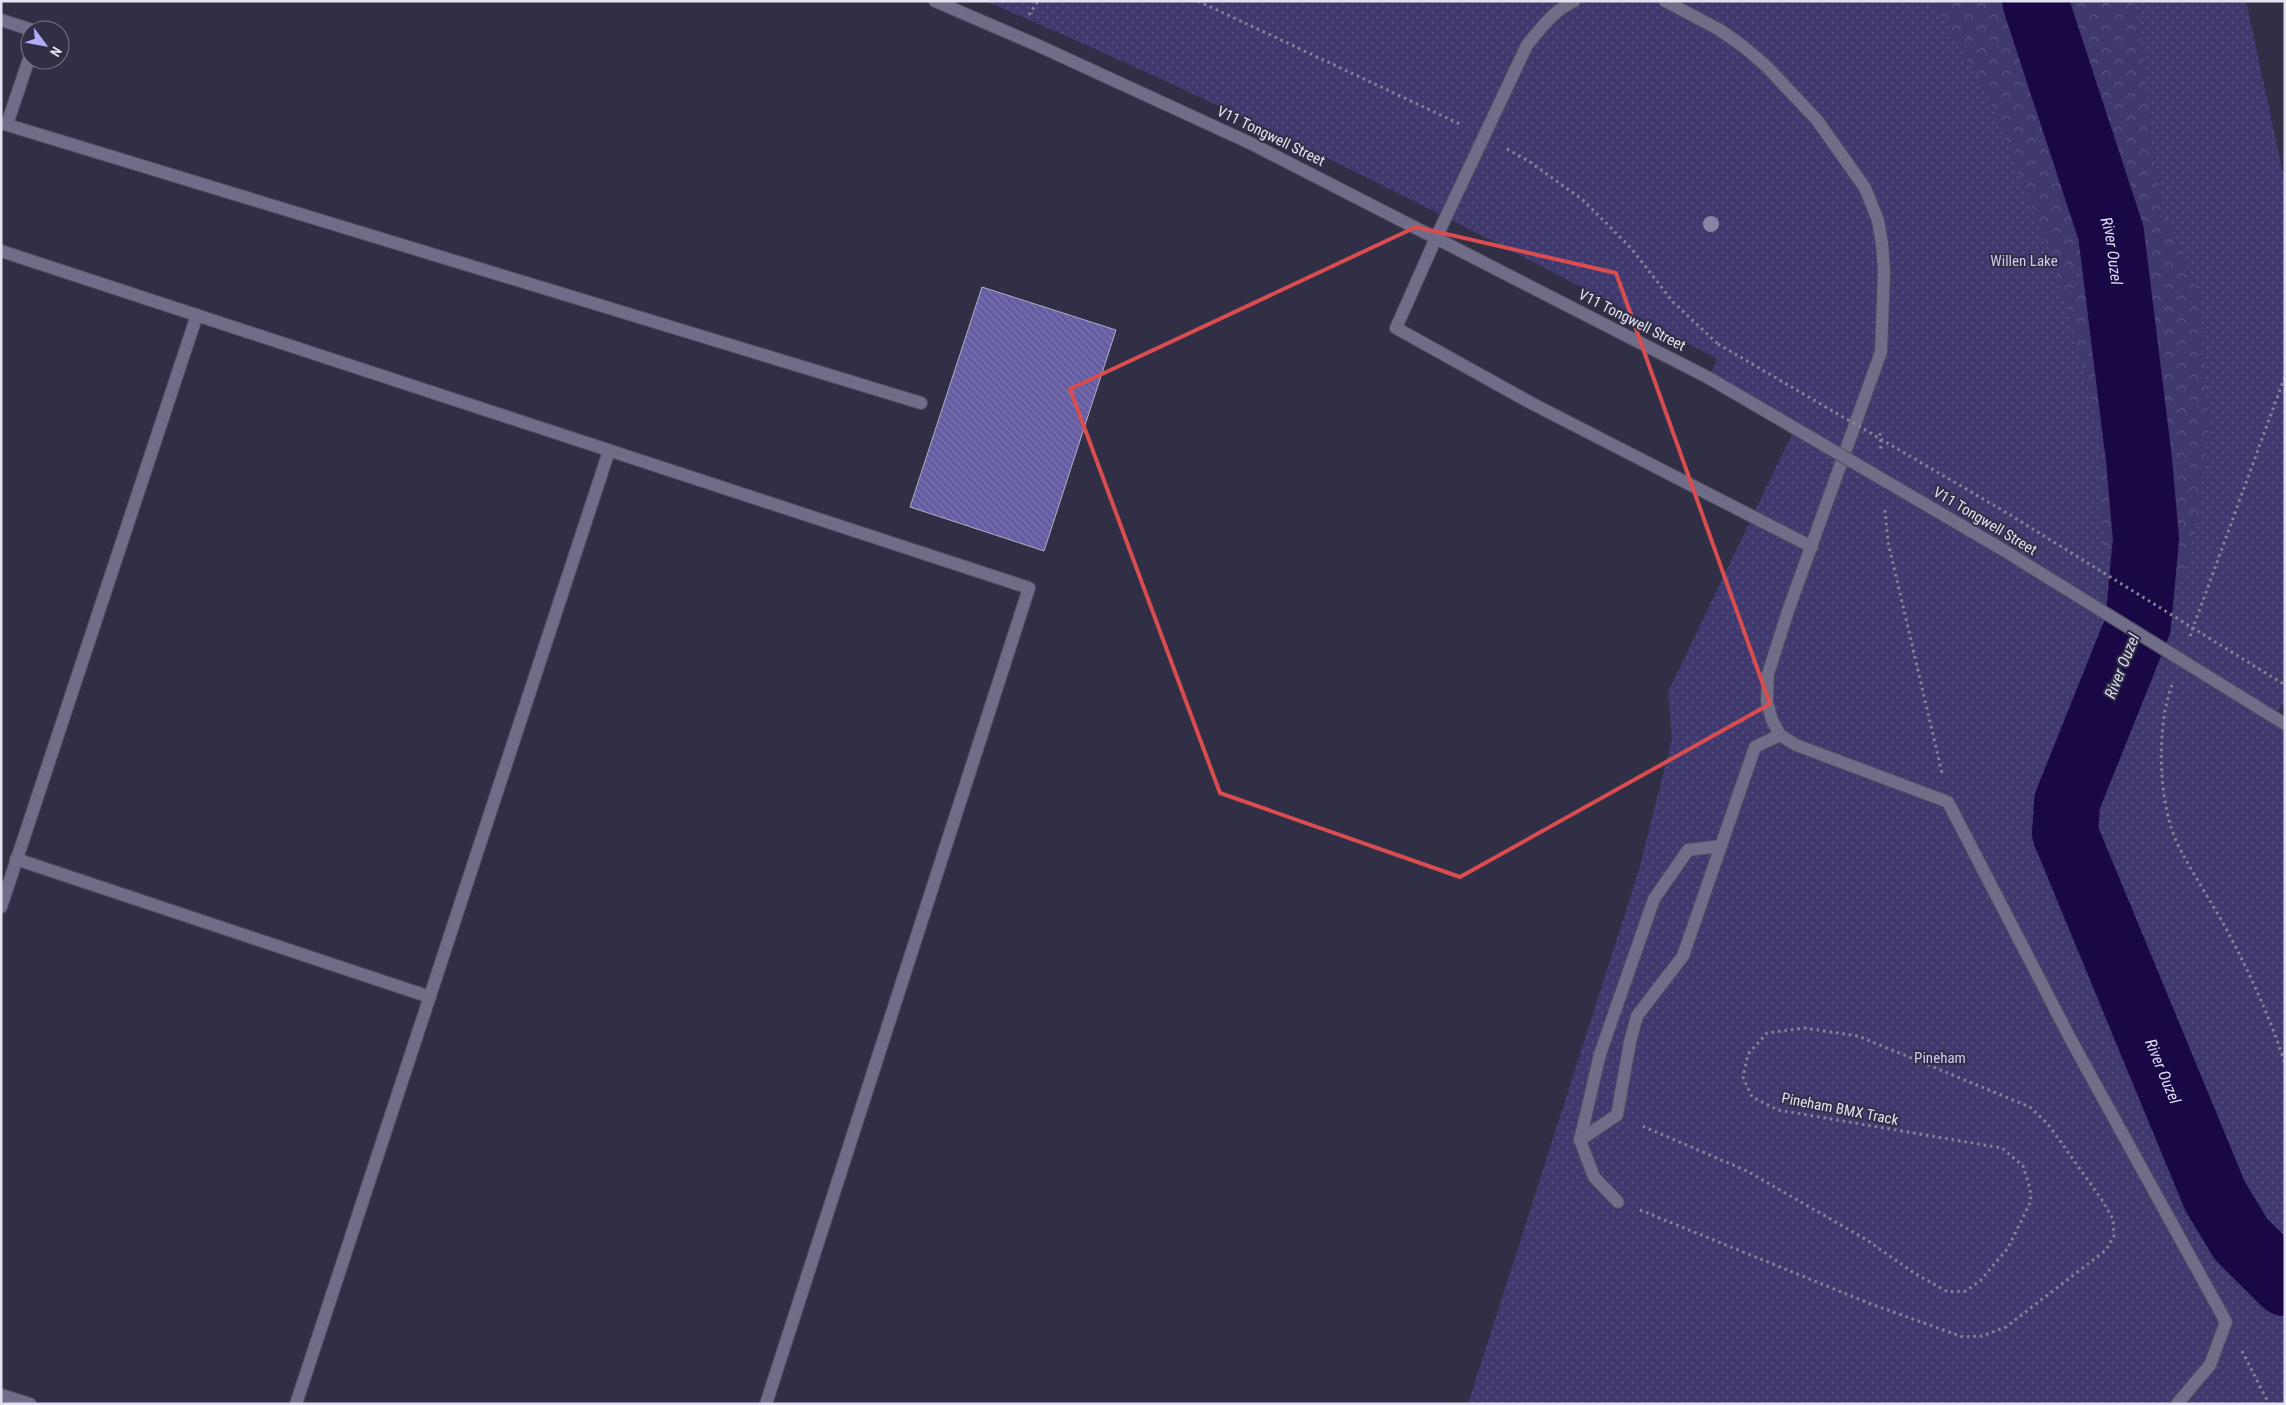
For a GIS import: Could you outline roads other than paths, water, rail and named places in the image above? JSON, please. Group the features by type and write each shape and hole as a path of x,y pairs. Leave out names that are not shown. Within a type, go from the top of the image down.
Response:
{"street":[{"name":"V11 Tongwell Street","path":"935,1 1037,44 1250,143 1709,378 2000,548 2285,724"},
{"path":"1574,1 1563,6 1542,26 1527,45 1436,238 1396,328 1531,403 1812,547"},
{"path":"1664,1 1720,30 1744,47 1766,66 1817,120 1865,188 1878,220 1882,244 1884,271 1881,352 1768,674 1767,702 1772,720 1780,735 1796,745 1948,802 2071,1040 2226,1322 2210,1366 2177,1404"},
{"path":"1,20 20,26"},
{"path":"25,70 4,123 921,403"},
{"path":"1,251 1029,588 766,1404"},
{"path":"1,907 197,315"},
{"path":"296,1404 609,450"},
{"path":"1580,1140 1617,1115 1630,1042 1638,1016 1683,956 1755,746 1780,735"},
{"path":"1618,1202 1594,1177 1580,1140 1600,1054 1654,899 1688,850 1721,846"},
{"path":"16,859 430,998"},
{"path":"1,1395 30,1404"}],"waterway":[{"name":"River Ouzel","path":"2035,1 2111,233 2139,460 2146,539 2138,625 2067,802 2065,833 2215,1196 2241,1239 2285,1283"}],"park label":[{"name":"Willen Lake","path":"2024,261"},
{"name":"Pineham","path":"1940,1058"}]}
